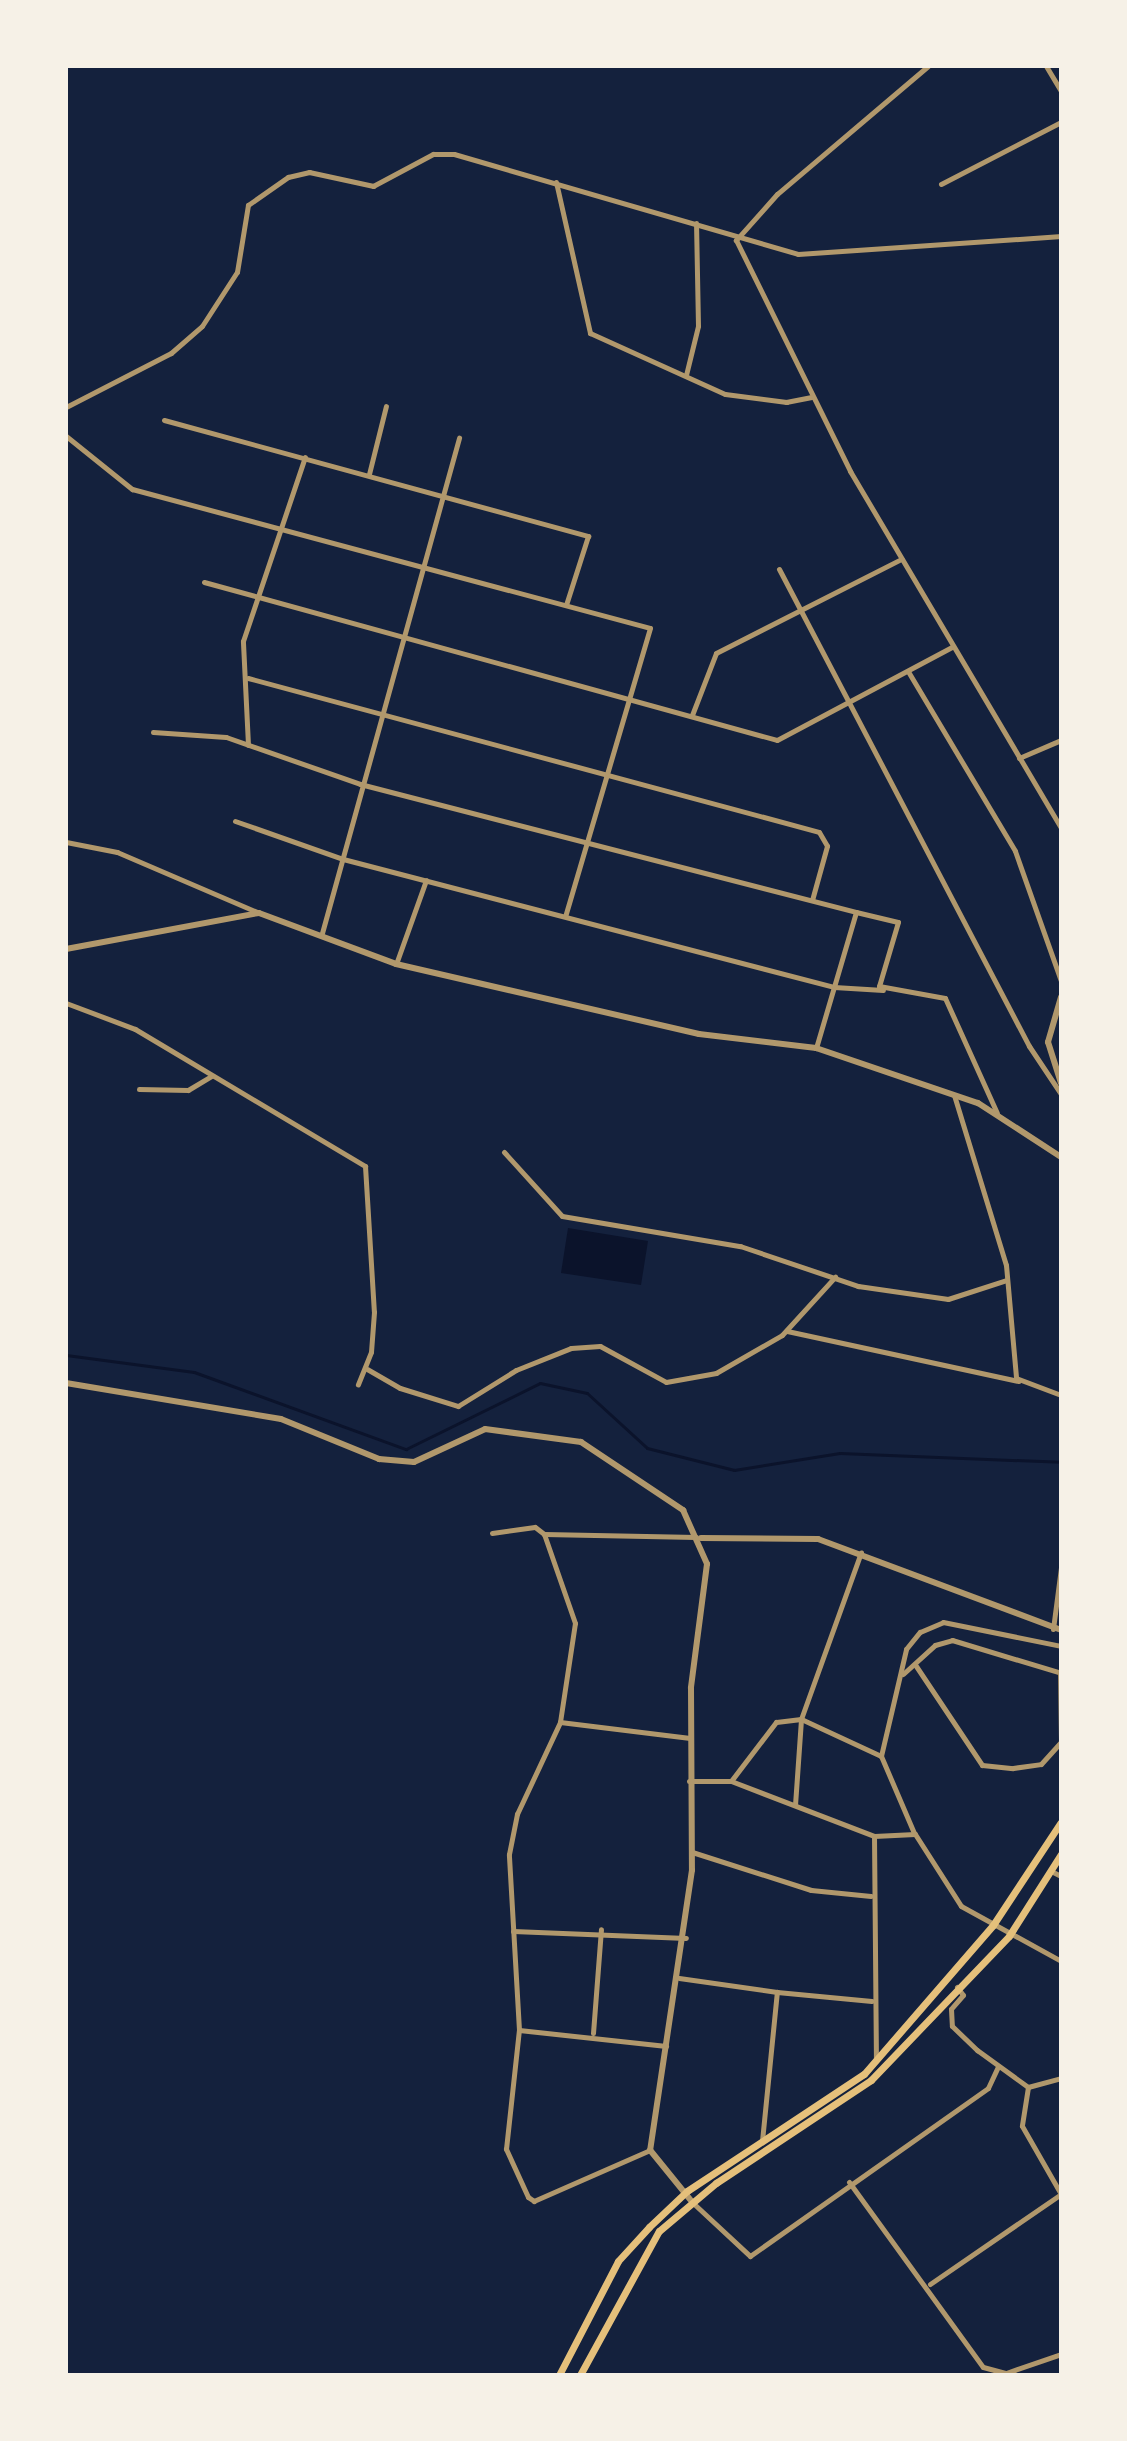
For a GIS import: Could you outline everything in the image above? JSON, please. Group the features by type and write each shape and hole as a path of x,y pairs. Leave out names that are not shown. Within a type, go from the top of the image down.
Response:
{"main road":[{"path":"559,2375 618,2261 687,2191 762,2144 876,2060 993,1925 1061,1822"},
{"path":"580,2375 659,2231 693,2203 871,2080 956,1987 1009,1936 1061,1854"}],"street":[{"path":"736,240 777,194 928,66"},
{"path":"1046,66 1061,91"},
{"path":"941,184 1061,122"},
{"path":"66,407 171,353 202,326 237,272 248,205 288,177 309,172 373,186 444,154 556,182 696,223 736,240 798,254 1061,236"},
{"path":"556,182 590,333 725,394 786,402 812,397"},
{"path":"686,375 698,326 696,223"},
{"path":"736,240 812,397 901,559 1061,828"},
{"path":"369,474 386,406"},
{"path":"164,420 449,495 588,536 566,605"},
{"path":"66,436 132,489 650,628 635,697 565,916"},
{"path":"322,933 360,784 407,640 449,495 459,438"},
{"path":"248,746 248,678 243,641 260,602 305,457"},
{"path":"692,715 716,653 901,559"},
{"path":"779,569 798,611 1029,1046 1061,1094"},
{"path":"204,582 260,602 635,697 777,740 849,706 952,647"},
{"path":"909,673 1015,851 1061,981"},
{"path":"248,678 819,832 827,846 812,900"},
{"path":"153,732 226,737 360,784 587,845 898,922 883,990"},
{"path":"1019,758 1061,740"},
{"path":"235,821 343,859 834,987 945,998 997,1113"},
{"path":"66,842 117,852 259,913 322,933 396,964 699,1034 816,1048 954,1095 997,1113 1061,1157"},
{"path":"396,964 426,880"},
{"path":"816,1048 856,912"},
{"path":"66,949 259,913"},
{"path":"1061,997 1048,1042 1061,1083"},
{"path":"66,1003 110,1017 365,1166 374,1312 367,1369 358,1384"},
{"path":"139,1089 188,1090 211,1076"},
{"path":"954,1095 1007,1280 1019,1381"},
{"path":"504,1152 562,1216 740,1246 835,1277 948,1299 1007,1280"},
{"path":"367,1369 400,1388 458,1406 516,1370 571,1348 600,1346 666,1382 716,1373 786,1331 835,1277"},
{"path":"786,1331 1019,1381 1061,1395"},
{"path":"66,1383 281,1419 379,1459 414,1462 485,1429 581,1442 611,1456 640,1487 672,1500 701,1538 707,1564 690,1738 692,1852 686,1938 650,2150"},
{"path":"492,1533 535,1527 544,1534 575,1623 560,1722 517,1814 509,1854 519,2030 506,2149 528,2197 534,2201 650,2150"},
{"path":"544,1534 818,1539 861,1552 1057,1629 1061,1567"},
{"path":"795,1805 801,1719 861,1552"},
{"path":"1061,1646 943,1622 920,1632 906,1649 881,1756 915,1834 946,1889 1009,1936 1061,1961"},
{"path":"902,1674 916,1666 935,1645 966,1640 1060,1673 1061,1742 1041,1764 1013,1768 982,1765 916,1666"},
{"path":"731,1781 769,1726 801,1719 881,1756"},
{"path":"560,1722 690,1738"},
{"path":"689,1781 731,1781 874,1836 915,1834"},
{"path":"874,1836 871,1896 876,2060"},
{"path":"692,1852 811,1890 871,1896"},
{"path":"1050,1871 1061,1876"},
{"path":"513,1931 601,1929 686,1938"},
{"path":"593,2033 601,1929"},
{"path":"679,1978 872,2001"},
{"path":"956,1987 963,1995 951,2009 952,2026 998,2067 1028,2087 1061,2078"},
{"path":"762,2144 777,1992"},
{"path":"519,2030 593,2033 666,2046"},
{"path":"650,2150 687,2191 693,2203 750,2256 849,2182 988,2088 998,2067"},
{"path":"930,2284 1061,2194 1022,2126 1028,2087"},
{"path":"849,2182 930,2284 983,2367 1006,2373 1061,2354"}],"water":[{"path":"568,1228 648,1241 641,1285 561,1273"}],"waterway":[{"path":"66,1355 194,1372 406,1449 540,1383 587,1393 647,1448 734,1470 840,1453 1061,1462"}]}
